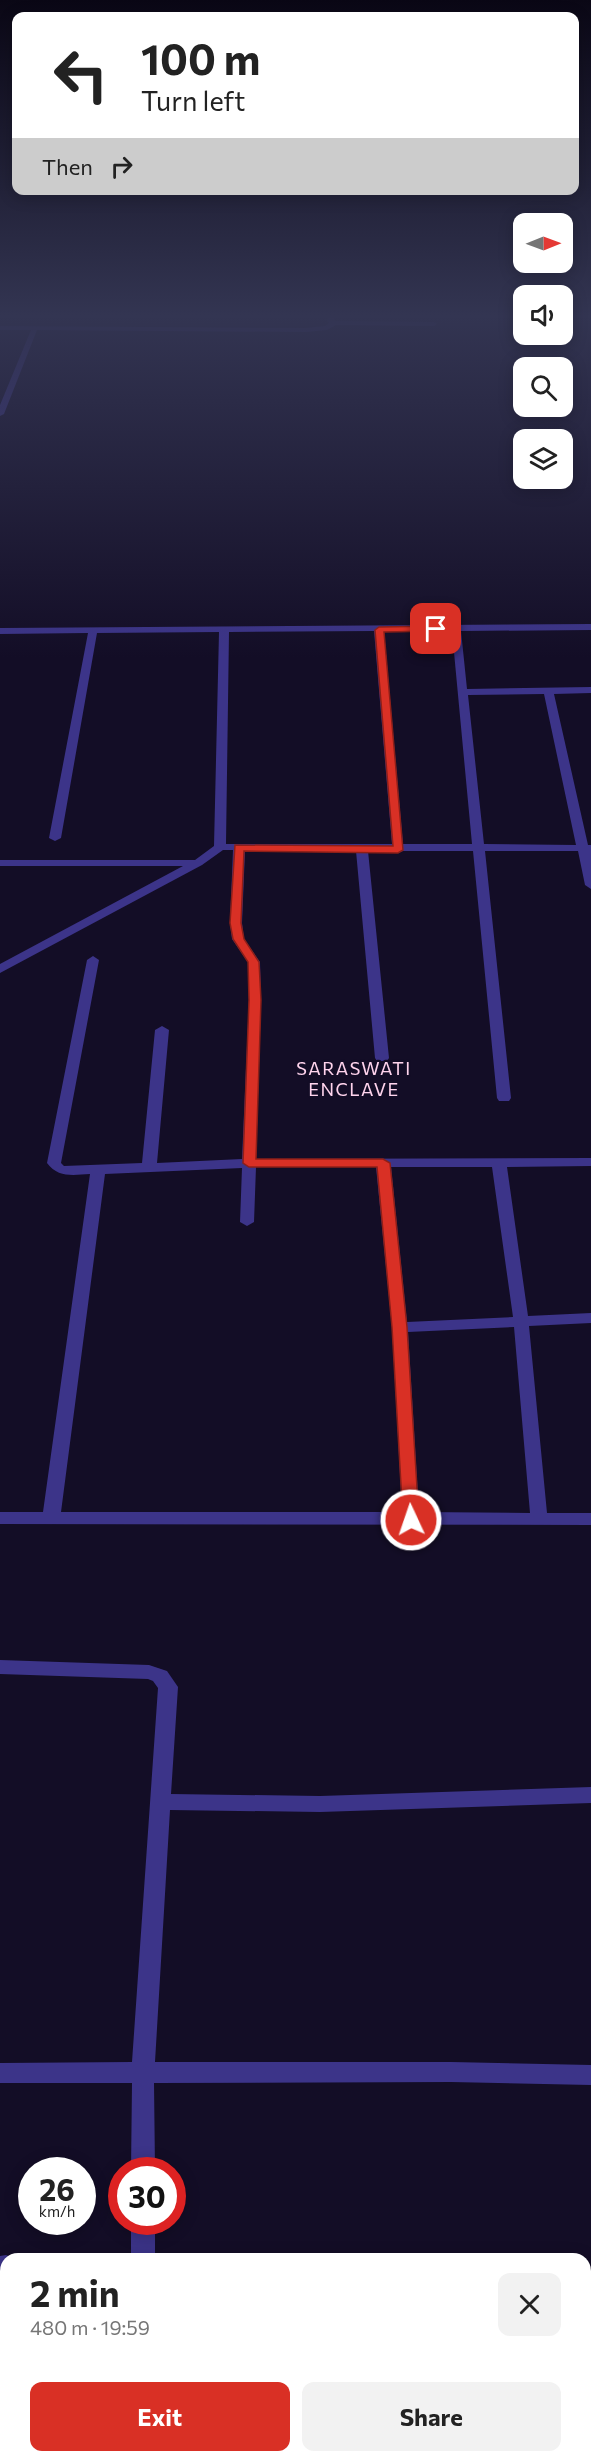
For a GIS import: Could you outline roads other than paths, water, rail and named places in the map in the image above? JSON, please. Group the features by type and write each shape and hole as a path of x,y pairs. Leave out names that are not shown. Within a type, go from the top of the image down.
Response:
{"street":[{"path":"0,631 591,627"},
{"path":"456,628 504,1098"},
{"path":"220,847 224,629"},
{"path":"55,838 93,630"},
{"path":"379,630 398,850"},
{"path":"548,690 587,848 591,885"},
{"path":"462,692 591,690"},
{"path":"0,969 198,863 220,847 398,850 587,848"},
{"path":"239,848 236,923 238,939 254,962 255,1000 247,1222"},
{"path":"362,849 382,1059"},
{"path":"0,863 198,863"},
{"path":"93,960 54,1162 59,1169 69,1171 249,1163 591,1162"},
{"path":"149,1168 162,1030"},
{"path":"383,1163 399,1327 411,1520"},
{"path":"499,1163 521,1320 539,1520"},
{"path":"51,1518 98,1170"},
{"path":"399,1327 591,1318"},
{"path":"0,1518 591,1519"},
{"path":"0,1667 149,1672 160,1676 168,1687 143,2074 143,2157"},
{"path":"161,1802 320,1804 591,1795"},
{"path":"0,2073 451,2072 591,2075"},
{"path":"143,2235 143,2253"}],"district":[{"name":"SARASWATI ENCLAVE","path":"354,1078"}]}
